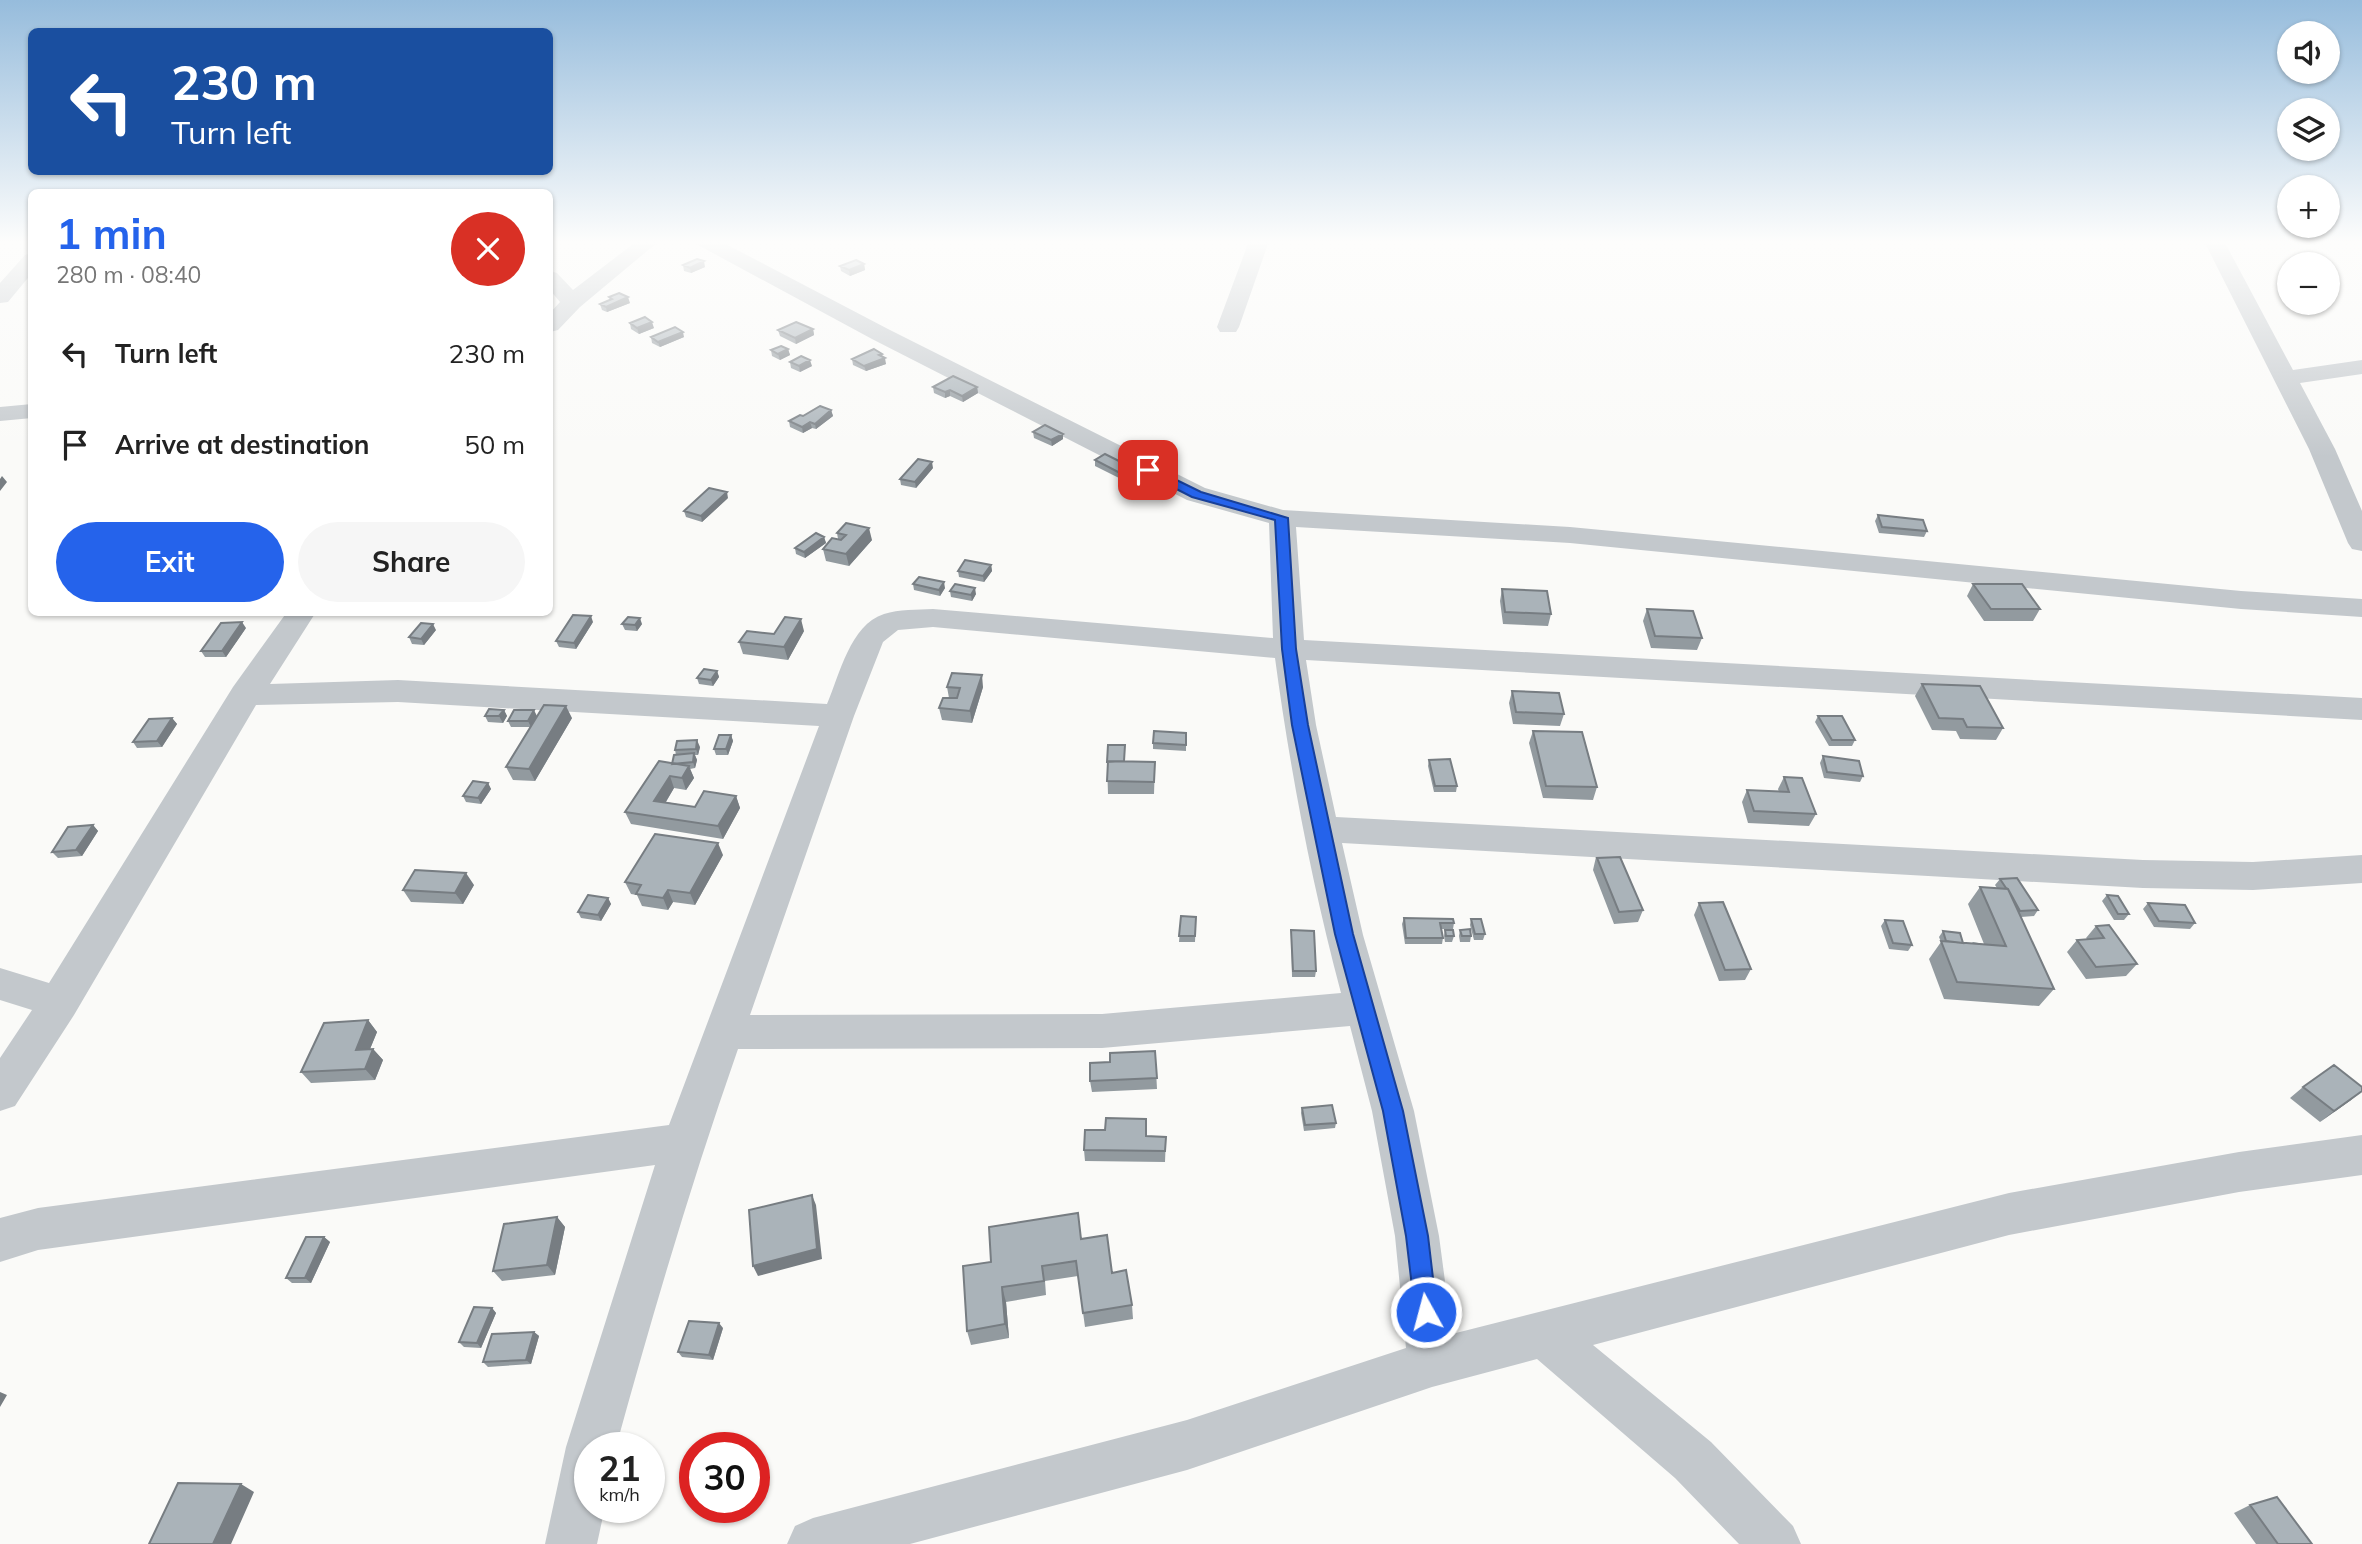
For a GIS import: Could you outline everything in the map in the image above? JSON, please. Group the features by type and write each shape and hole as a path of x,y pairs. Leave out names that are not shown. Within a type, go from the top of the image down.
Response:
{"street":[{"path":"841,313 1196,494 1282,518 1570,535 2241,600 2362,608"},
{"path":"1227,327 1232,313"},
{"path":"2252,313 2322,449 2362,543"},
{"path":"2286,378 2362,367"},
{"path":"0,414 28,411"},
{"path":"1282,518 1289,649 1300,725 1344,934 1393,1111 1417,1236 1432,1363"},
{"path":"0,1093 60,1003 244,695 299,616"},
{"path":"595,1432 638,1285 684,1142 809,803 838,716 870,638 882,626 893,621 933,618 1289,649 2362,709"},
{"path":"244,695 398,691 838,716"},
{"path":"1323,829 1500,836 2143,874 2253,876 2362,869"},
{"path":"0,985 60,1003"},
{"path":"724,1032 1102,1031 1364,1008"},
{"path":"0,1240 38,1228 684,1142"},
{"path":"813,1544 1187,1445 1432,1363 2009,1214 2239,1172 2362,1155"},
{"path":"1543,1334 1693,1460 1775,1544"},
{"path":"571,1544 575,1523"}],"building":[{"path":"645,317 652,322 637,328 630,323"},
{"path":"796,322 813,329 795,338 778,330"},
{"path":"675,327 683,332 658,342 651,337"},
{"path":"781,346 788,349 778,354 771,350"},
{"path":"874,349 885,358 864,366 852,359"},
{"path":"801,356 810,360 799,366 790,362"},
{"path":"953,376 977,387 962,396 950,390 945,392 933,387"},
{"path":"820,406 831,410 815,424 810,422 802,427 789,421 803,416"},
{"path":"1045,425 1063,434 1051,440 1033,432"},
{"path":"1105,454 1131,467 1120,473 1095,460"},
{"path":"918,459 932,462 915,482 900,479"},
{"path":"709,488 727,492 701,516 684,511"},
{"path":"1878,515 1923,520 1927,531 1882,527"},
{"path":"846,523 869,528 846,554 823,549 832,538 841,540 846,535 837,533"},
{"path":"816,533 824,537 804,552 795,548"},
{"path":"965,560 991,565 983,576 958,571"},
{"path":"919,577 944,582 939,590 913,584"},
{"path":"955,584 975,588 971,595 950,591"},
{"path":"1973,584 2022,584 2040,609 1991,609"},
{"path":"1502,589 1547,591 1551,614 1505,612"},
{"path":"1647,609 1693,611 1702,638 1655,636"},
{"path":"573,615 591,616 574,643 556,641"},
{"path":"628,617 640,618 635,625 622,624"},
{"path":"785,617 801,619 784,647 739,642 747,631 774,634"},
{"path":"242,622 222,651 201,651 221,623"},
{"path":"421,623 433,624 421,639 409,637"},
{"path":"704,669 717,671 711,680 697,678"},
{"path":"952,673 982,675 970,711 939,708 943,698 957,698 960,688 947,687"},
{"path":"1922,684 1980,686 2003,728 1967,727 1963,719 1939,718"},
{"path":"1512,691 1559,693 1564,714 1516,712"},
{"path":"544,705 566,706 529,769 506,767"},
{"path":"489,709 504,710 499,716 485,716"},
{"path":"514,710 534,710 528,721 508,721"},
{"path":"1818,716 1842,716 1855,740 1832,740"},
{"path":"172,718 157,741 133,742 149,719"},
{"path":"1154,731 1186,733 1186,745 1153,743"},
{"path":"1533,731 1582,732 1597,787 1546,786"},
{"path":"719,735 731,735 726,749 714,749"},
{"path":"697,740 696,749 675,750 677,741"},
{"path":"1108,745 1125,745 1124,761 1107,762"},
{"path":"694,753 693,762 672,764 674,755"},
{"path":"1823,756 1859,761 1863,776 1827,772"},
{"path":"1450,759 1457,786 1435,786 1429,760"},
{"path":"659,761 689,766 682,778 670,776 654,801 695,807 704,791 736,796 718,826 625,812"},
{"path":"1108,761 1155,762 1154,782 1107,781"},
{"path":"1784,777 1802,778 1816,814 1754,811 1747,790 1789,792"},
{"path":"473,781 488,783 478,798 463,796"},
{"path":"93,825 76,850 52,852 68,827"},
{"path":"655,834 718,843 690,893 668,890 663,898 636,894 641,885 625,882"},
{"path":"1620,857 1643,910 1619,912 1597,858"},
{"path":"415,870 466,873 455,893 403,890"},
{"path":"2017,878 2038,910 2020,911 2000,879"},
{"path":"1980,887 2008,889 2054,989 1957,982 1941,941 2006,946"},
{"path":"588,895 608,898 598,915 578,912"},
{"path":"2107,895 2118,896 2129,914 2118,914"},
{"path":"1723,902 1751,969 1725,970 1699,903"},
{"path":"2148,903 2185,905 2195,923 2159,921"},
{"path":"1181,916 1196,917 1195,936 1179,936"},
{"path":"1404,918 1453,919 1454,923 1440,923 1443,938 1406,938"},
{"path":"1471,919 1481,919 1485,934 1475,934"},
{"path":"1885,920 1903,921 1912,945 1893,943"},
{"path":"2109,925 2137,964 2096,967 2077,940 2104,938 2096,926"},
{"path":"1470,929 1471,936 1462,936 1460,930"},
{"path":"1291,930 1314,931 1316,971 1293,971"},
{"path":"1445,930 1453,930 1454,936 1446,936"},
{"path":"1943,931 1960,933 1963,943 1946,941"},
{"path":"368,1020 356,1050 373,1049 365,1069 301,1072 324,1023"},
{"path":"1155,1051 1157,1078 1090,1081 1090,1063 1110,1062 1110,1053"},
{"path":"2334,1065 2362,1087 2362,1091 2334,1111 2303,1087"},
{"path":"1332,1105 1336,1123 1305,1125 1302,1108"},
{"path":"1106,1118 1146,1119 1146,1136 1166,1137 1165,1151 1084,1150 1085,1130 1105,1130"},
{"path":"812,1195 817,1249 753,1266 749,1210"},
{"path":"1078,1213 1081,1239 1107,1235 1112,1273 1126,1270 1132,1305 1083,1313 1076,1261 1042,1266 1044,1281 1002,1287 1005,1324 967,1331 963,1266 991,1262 989,1227"},
{"path":"557,1217 547,1265 493,1271 504,1224"},
{"path":"306,1237 324,1237 305,1278 286,1278"},
{"path":"474,1307 492,1308 477,1343 459,1342"},
{"path":"689,1321 719,1323 709,1355 678,1352"},
{"path":"534,1332 526,1360 483,1362 492,1334"},
{"path":"178,1483 241,1484 213,1544 149,1544"},
{"path":"2277,1497 2312,1544 2278,1544 2250,1505"}],"route":[{"path":"1148,470 1196,494 1238,508 1282,518 1289,649 1300,725 1344,934 1393,1111 1417,1236 1426,1312"}]}
